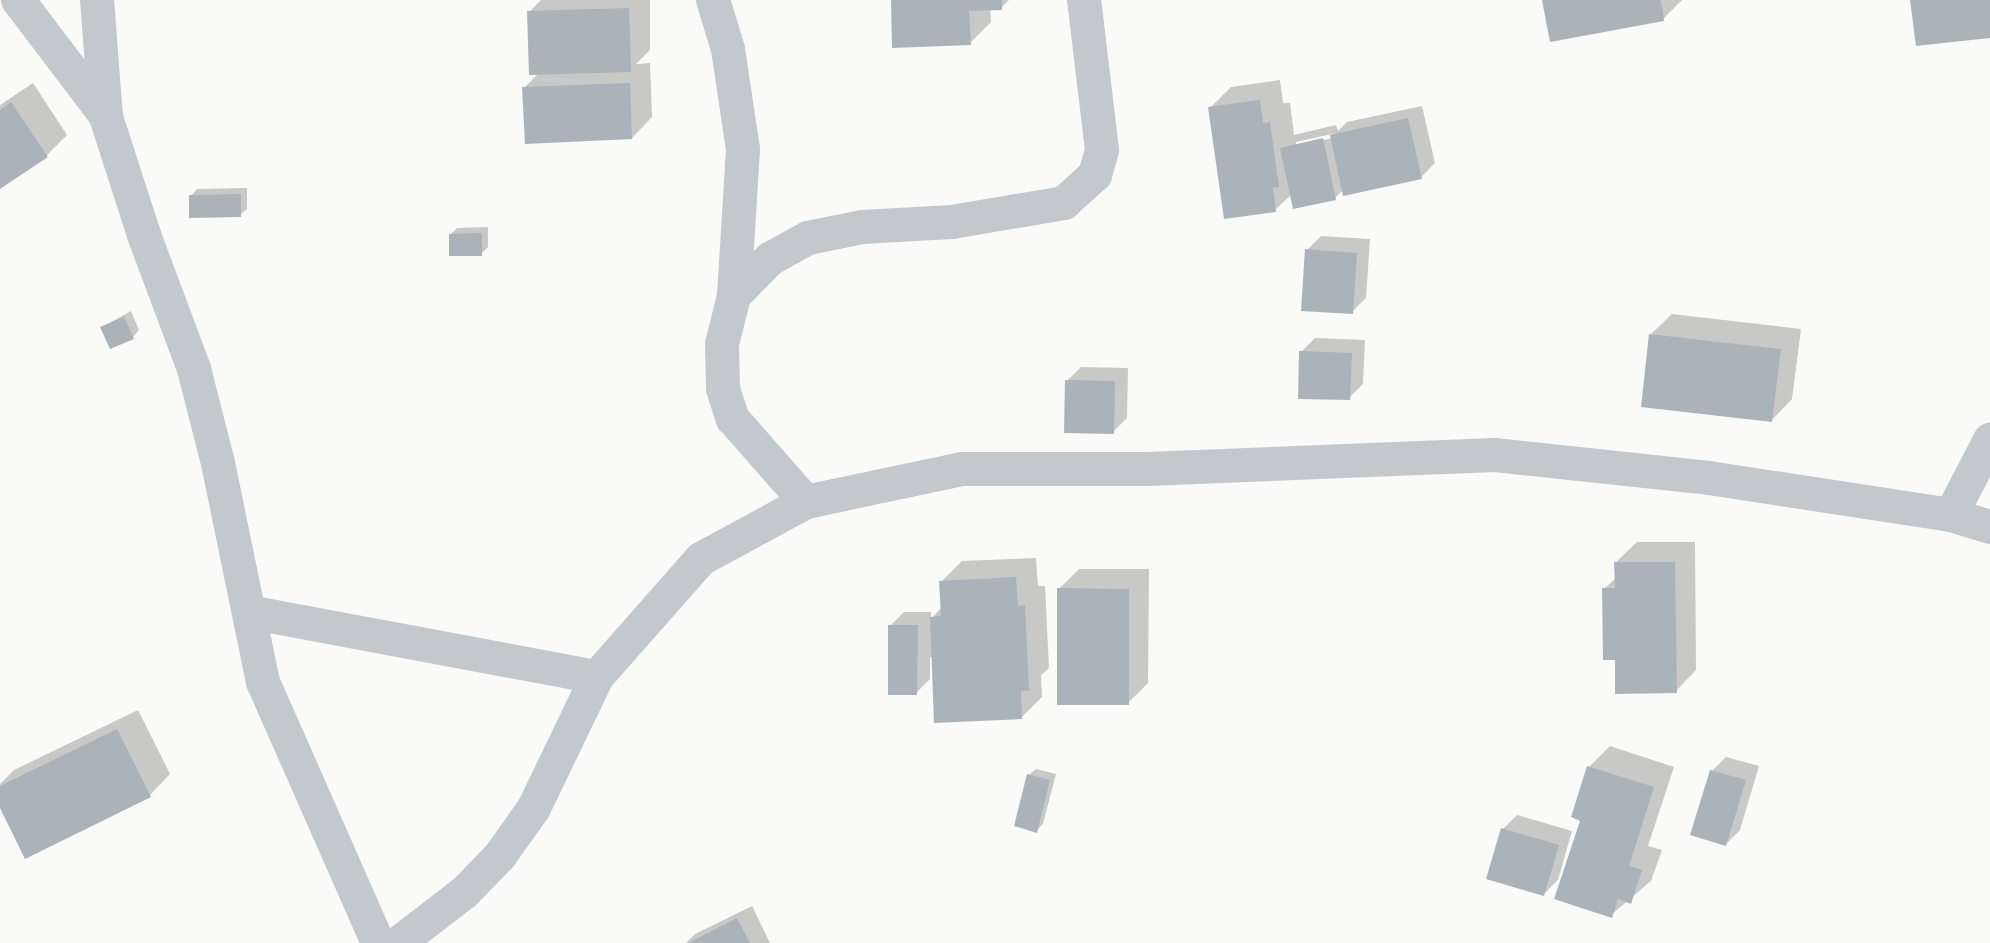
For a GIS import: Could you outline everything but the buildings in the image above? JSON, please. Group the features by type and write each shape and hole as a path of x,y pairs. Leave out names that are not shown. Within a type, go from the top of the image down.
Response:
{"street":[{"path":"18,0 106,117"},
{"path":"97,0 106,117 144,235 194,369 263,682 378,943"},
{"path":"713,0 728,49 743,149 734,296 722,344 723,389 733,419 806,502"},
{"path":"734,296 770,259 808,238 862,227 952,222 1064,203 1095,175 1102,150 1084,0"},
{"path":"1951,515 1990,440"},
{"path":"399,943 465,892 500,856 534,808 597,677 701,559 806,502 962,469 1148,469 1495,455 1709,478 1951,515 1990,527"},
{"path":"249,612 597,677"}]}
